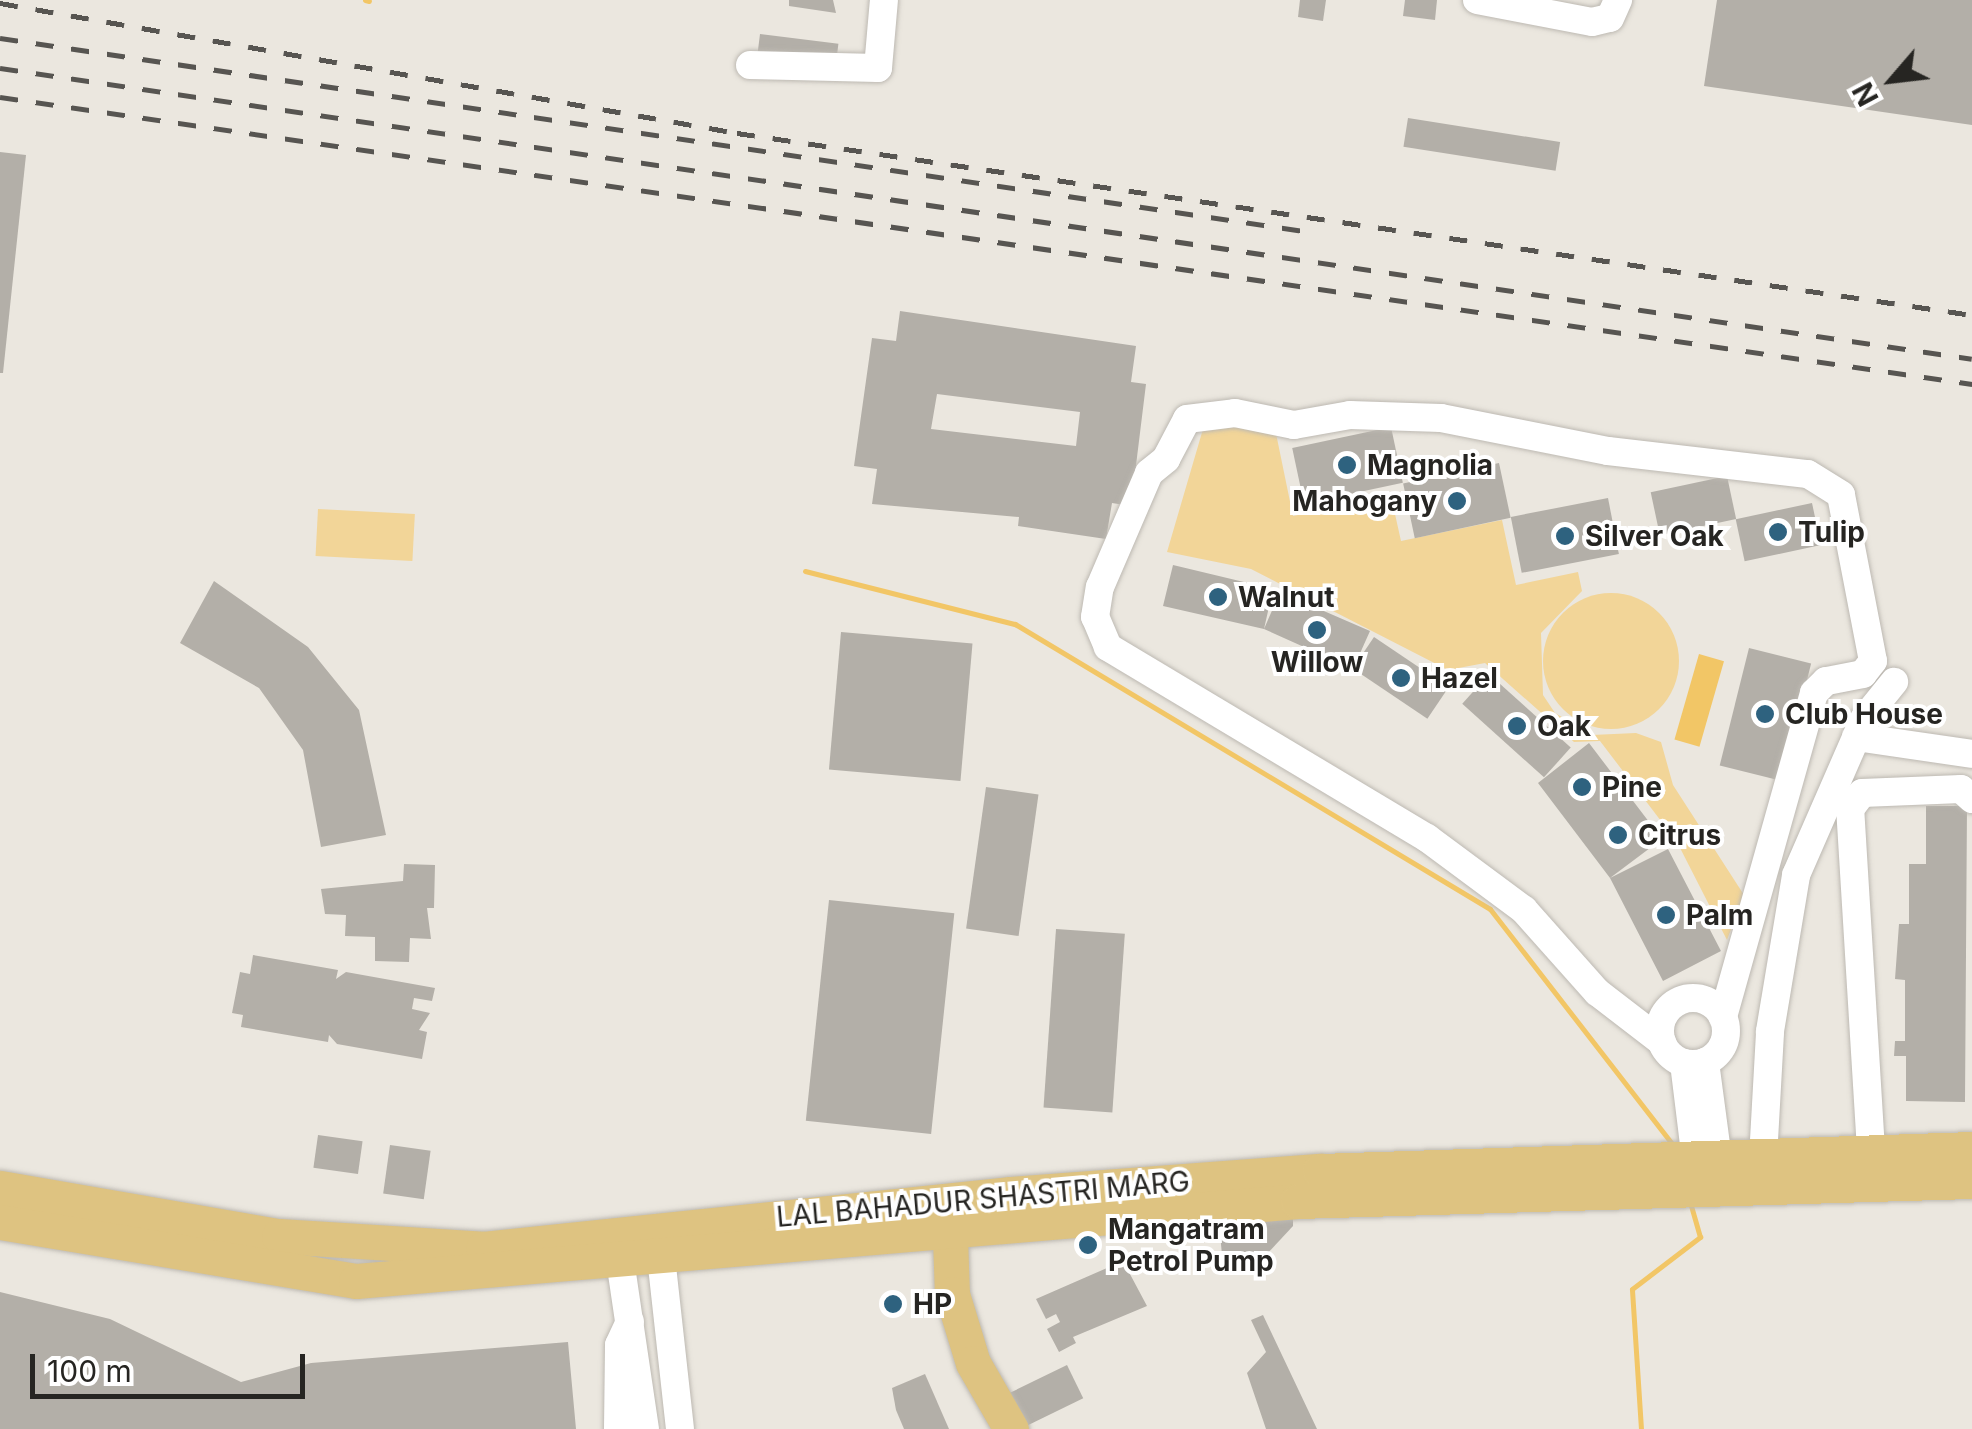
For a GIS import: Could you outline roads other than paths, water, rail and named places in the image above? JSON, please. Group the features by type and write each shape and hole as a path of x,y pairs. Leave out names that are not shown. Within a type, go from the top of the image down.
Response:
{"main road":[{"name":"LAL BAHADUR SHASTRI MARG","path":"1696,1178 1763,1158 1972,1148"},
{"name":"LAL BAHADUR SHASTRI MARG","path":"0,1188 279,1236 484,1249 948,1216 1696,1178 1972,1181"},
{"name":"LAL BAHADUR SHASTRI MARG","path":"0,1222 356,1281 661,1256 948,1216"},
{"path":"948,1216 952,1294 972,1364 1011,1429"}],"street":[{"path":"750,65 848,74 878,68 884,0"},
{"path":"1478,0 1592,22 1610,18 1618,0"},
{"path":"1207,412 1294,425 1350,415 1441,418 1827,480 1842,495 1872,661 1864,674 1826,681 1814,693 1723,1017 1725,1040 1695,1062 1597,992 1524,910 1427,838 1266,728 1108,647 1100,628 1100,588 1149,473 1166,459 1187,419 1207,412"},
{"path":"1763,1158 1770,1031 1796,876 1856,737 1894,682"},
{"path":"1856,737 1972,754"},
{"path":"1871,1150 1850,809 1862,794 1961,789 1972,799"},
{"path":"1661,1037 1667,1010 1686,998 1708,1001 1723,1017"},
{"path":"1695,1062 1696,1178"},
{"path":"661,1256 680,1429"},
{"path":"620,1260 645,1429"},
{"path":"618,1429 619,1345 630,1321"}],"waterway":[{"path":"365,0 369,1"},
{"path":"805,571 1015,624 1490,909 1672,1144"},
{"path":"1641,1429 1632,1289 1700,1237 1690,1203"}],"railway":[{"path":"0,3 737,133 1972,315"},
{"path":"0,38 1304,231"},
{"path":"0,68 1972,359"},
{"path":"0,97 1972,384"}],"place":[{"name":"Magnolia","path":"1347,465"},
{"name":"Mahogany","path":"1457,501"},
{"name":"Tulip","path":"1778,532"},
{"name":"Silver Oak","path":"1565,536"},
{"name":"Walnut","path":"1218,597"},
{"name":"Willow","path":"1317,630"},
{"name":"Hazel","path":"1401,678"},
{"name":"Club House","path":"1765,714"},
{"name":"Oak","path":"1517,726"},
{"name":"Pine","path":"1582,787"},
{"name":"Citrus","path":"1618,835"},
{"name":"Palm","path":"1666,915"},
{"name":"Mangatram Petrol Pump","path":"1088,1245"},
{"name":"HP","path":"893,1304"}]}
